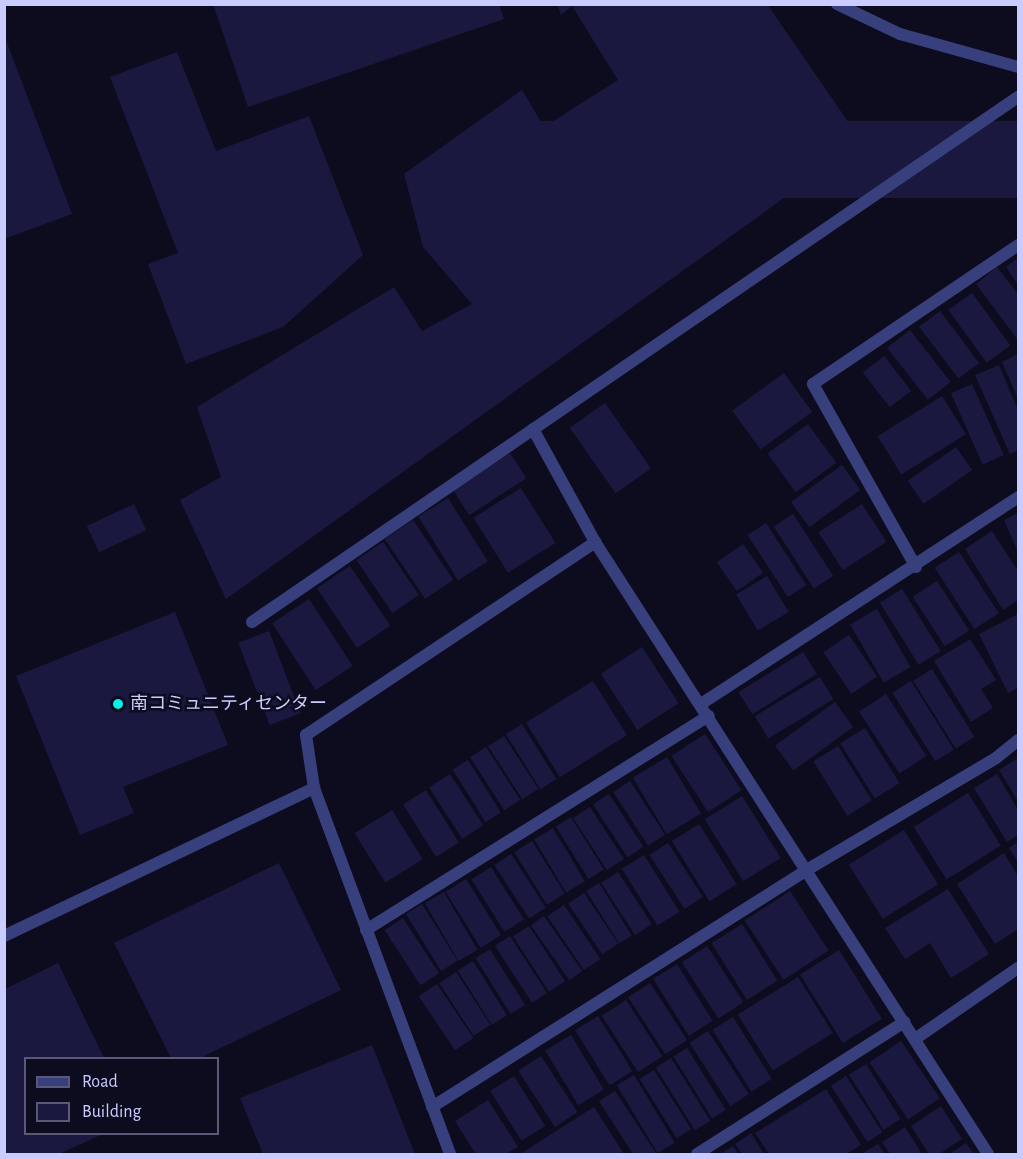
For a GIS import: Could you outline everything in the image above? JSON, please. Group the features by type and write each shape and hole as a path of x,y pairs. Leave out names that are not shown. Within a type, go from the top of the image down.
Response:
{"street":[{"path":"837,4 900,34 1018,67"},
{"path":"252,622 1018,97"},
{"path":"916,567 813,384 1018,245"},
{"path":"533,429 595,542 709,716 805,871 988,1155"},
{"path":"701,704 916,567 1018,497"},
{"path":"450,1155 314,788 306,735 595,542"},
{"path":"366,930 709,716"},
{"path":"432,1107 805,871 996,758 1018,740"},
{"path":"4,936 314,788"},
{"path":"915,1039 1018,968"},
{"path":"697,1155 904,1022"}],"building":[{"path":"213,4 499,4 504,19 248,107"},
{"path":"557,4 767,4 862,142 226,599 180,500 221,477 197,407 394,287 422,331 472,304 423,247 404,174 522,90 544,127 618,80 572,6 561,15"},
{"path":"4,35 72,214 4,239"},
{"path":"177,52 216,151 309,116 363,255 283,327 186,364 148,264 178,253 110,77"},
{"path":"532,121 1018,121 1018,198 532,198"},
{"path":"1018,258 1018,285 1006,267"},
{"path":"997,267 1018,294 1018,340 976,284"},
{"path":"972,293 1010,346 987,363 949,310"},
{"path":"940,311 979,363 958,379 919,327"},
{"path":"910,330 951,382 928,400 887,348"},
{"path":"1018,354 1018,399 1002,362"},
{"path":"884,356 911,391 890,407 863,373"},
{"path":"999,365 1018,410 1018,450 1010,454 975,375"},
{"path":"784,373 812,412 760,449 732,411"},
{"path":"972,384 1004,455 983,465 951,393"},
{"path":"942,396 966,434 901,474 878,436"},
{"path":"605,403 651,469 616,493 570,428"},
{"path":"808,424 836,463 796,492 768,453"},
{"path":"956,447 972,470 924,504 908,481"},
{"path":"510,453 526,478 469,515 453,490"},
{"path":"842,465 860,490 809,527 791,502"},
{"path":"521,488 555,543 508,573 474,518"},
{"path":"448,498 488,562 458,580 418,517"},
{"path":"134,504 146,530 99,552 87,526"},
{"path":"862,504 887,542 843,570 818,532"},
{"path":"1018,513 1018,552 1004,520"},
{"path":"793,514 833,576 814,589 774,527"},
{"path":"413,520 453,580 425,599 385,539"},
{"path":"766,523 806,585 788,597 748,535"},
{"path":"992,531 1018,571 1018,600 1003,610 965,549"},
{"path":"383,542 419,595 392,613 356,560"},
{"path":"743,544 763,573 737,591 717,562"},
{"path":"959,552 999,613 974,629 935,568"},
{"path":"350,566 390,626 357,648 317,588"},
{"path":"767,576 789,612 758,631 736,595"},
{"path":"937,581 969,630 945,646 913,597"},
{"path":"902,589 941,651 919,665 880,603"},
{"path":"309,599 353,666 316,690 272,623"},
{"path":"877,609 910,667 884,683 850,624"},
{"path":"175,612 228,745 123,787 134,813 80,835 16,676"},
{"path":"1018,614 1018,688 1008,693 979,634"},
{"path":"269,631 301,713 270,725 238,643"},
{"path":"849,635 877,676 851,694 823,652"},
{"path":"970,639 996,680 981,689 993,708 971,722 934,661"},
{"path":"642,647 678,703 637,730 601,674"},
{"path":"803,652 817,674 752,714 739,692"},
{"path":"932,669 974,737 956,749 913,681"},
{"path":"820,677 833,699 768,738 755,716"},
{"path":"593,681 627,735 560,777 526,723"},
{"path":"911,681 954,750 935,761 892,693"},
{"path":"886,694 926,756 899,773 859,711"},
{"path":"835,702 853,727 793,771 775,745"},
{"path":"522,724 556,779 540,789 506,734"},
{"path":"865,728 899,783 875,798 840,743"},
{"path":"705,734 741,790 708,812 671,756"},
{"path":"504,736 538,789 522,799 488,746"},
{"path":"838,746 872,800 847,816 813,761"},
{"path":"486,747 520,800 504,810 470,757"},
{"path":"667,757 701,814 667,834 633,778"},
{"path":"1018,758 1018,801 999,770"},
{"path":"468,760 501,813 486,822 453,770"},
{"path":"450,774 483,825 462,839 429,788"},
{"path":"997,774 1018,810 1018,835 1007,842 974,788"},
{"path":"630,781 665,835 648,846 613,792"},
{"path":"426,790 459,843 436,857 403,804"},
{"path":"968,793 1001,846 947,879 914,827"},
{"path":"609,794 643,847 627,857 593,804"},
{"path":"742,796 781,858 743,881 705,819"},
{"path":"590,807 624,859 607,870 573,818"},
{"path":"392,810 423,859 385,883 355,833"},
{"path":"571,817 604,870 589,879 556,827"},
{"path":"699,824 737,884 709,901 672,841"},
{"path":"553,828 585,881 566,892 534,839"},
{"path":"904,830 938,884 883,919 849,864"},
{"path":"532,841 565,894 547,905 514,852"},
{"path":"1018,842 1018,862 1009,848"},
{"path":"668,843 703,897 684,909 650,855"},
{"path":"1004,853 1018,876 1018,929 995,944 957,884"},
{"path":"511,854 546,908 529,919 494,865"},
{"path":"644,855 680,912 657,926 622,869"},
{"path":"279,863 341,990 202,1057 171,1057 114,943"},
{"path":"491,867 524,920 504,932 471,879"},
{"path":"618,872 652,924 635,935 601,883"},
{"path":"466,879 501,935 481,948 446,892"},
{"path":"599,883 632,936 619,944 586,891"},
{"path":"948,889 989,954 951,978 930,943 905,959 885,928"},
{"path":"790,891 829,951 783,980 745,920"},
{"path":"444,892 478,950 458,961 425,903"},
{"path":"584,893 618,944 602,954 568,904"},
{"path":"422,904 458,961 441,971 406,914"},
{"path":"564,905 600,959 584,970 547,916"},
{"path":"544,916 582,971 569,980 531,925"},
{"path":"403,918 439,973 420,985 385,930"},
{"path":"742,924 778,981 747,1000 711,943"},
{"path":"529,926 565,981 549,992 513,936"},
{"path":"510,936 547,993 532,1003 495,946"},
{"path":"707,946 743,1002 718,1019 682,962"},
{"path":"490,949 525,1005 511,1014 476,958"},
{"path":"839,950 882,1019 843,1043 800,974"},
{"path":"473,961 507,1015 492,1025 458,971"},
{"path":"58,963 104,1057 24,1057 24,1135 101,1135 59,1154 5,1154 5,989"},
{"path":"677,964 713,1021 689,1036 653,979"},
{"path":"456,972 490,1025 474,1036 439,983"},
{"path":"798,977 833,1033 773,1071 738,1015"},
{"path":"650,983 687,1040 665,1054 628,997"},
{"path":"437,984 473,1038 455,1050 419,996"},
{"path":"626,1000 662,1056 638,1072 602,1016"},
{"path":"598,1016 632,1071 610,1085 575,1030"},
{"path":"733,1017 772,1079 751,1092 713,1030"},
{"path":"708,1031 749,1094 730,1106 690,1043"},
{"path":"571,1035 604,1090 578,1105 545,1050"},
{"path":"901,1041 940,1098 908,1119 869,1062"},
{"path":"372,1045 415,1154 263,1154 240,1098"},
{"path":"687,1048 726,1110 712,1118 673,1056"},
{"path":"541,1056 577,1112 555,1127 518,1071"},
{"path":"671,1058 710,1121 695,1130 656,1068"},
{"path":"866,1064 900,1119 883,1130 849,1075"},
{"path":"654,1070 691,1129 677,1138 640,1079"},
{"path":"634,1075 675,1143 658,1153 617,1085"},
{"path":"514,1076 545,1126 522,1141 490,1091"},
{"path":"846,1076 882,1132 867,1142 831,1086"},
{"path":"826,1089 861,1145 846,1154 769,1154 755,1133"},
{"path":"615,1091 656,1153 633,1154 599,1101"},
{"path":"488,1100 518,1147 506,1154 476,1154 455,1121"},
{"path":"941,1106 962,1139 939,1154 929,1154 911,1126"},
{"path":"594,1107 624,1154 520,1154"},
{"path":"905,1127 922,1154 890,1154 882,1142"},
{"path":"751,1133 764,1154 742,1154 735,1144"},
{"path":"966,1143 974,1154 949,1154"},
{"path":"878,1144 885,1154 861,1154"},
{"path":"733,1146 738,1154 720,1154"}],"place":[{"name":"南コミュニティセンター","path":"118,704"}]}
